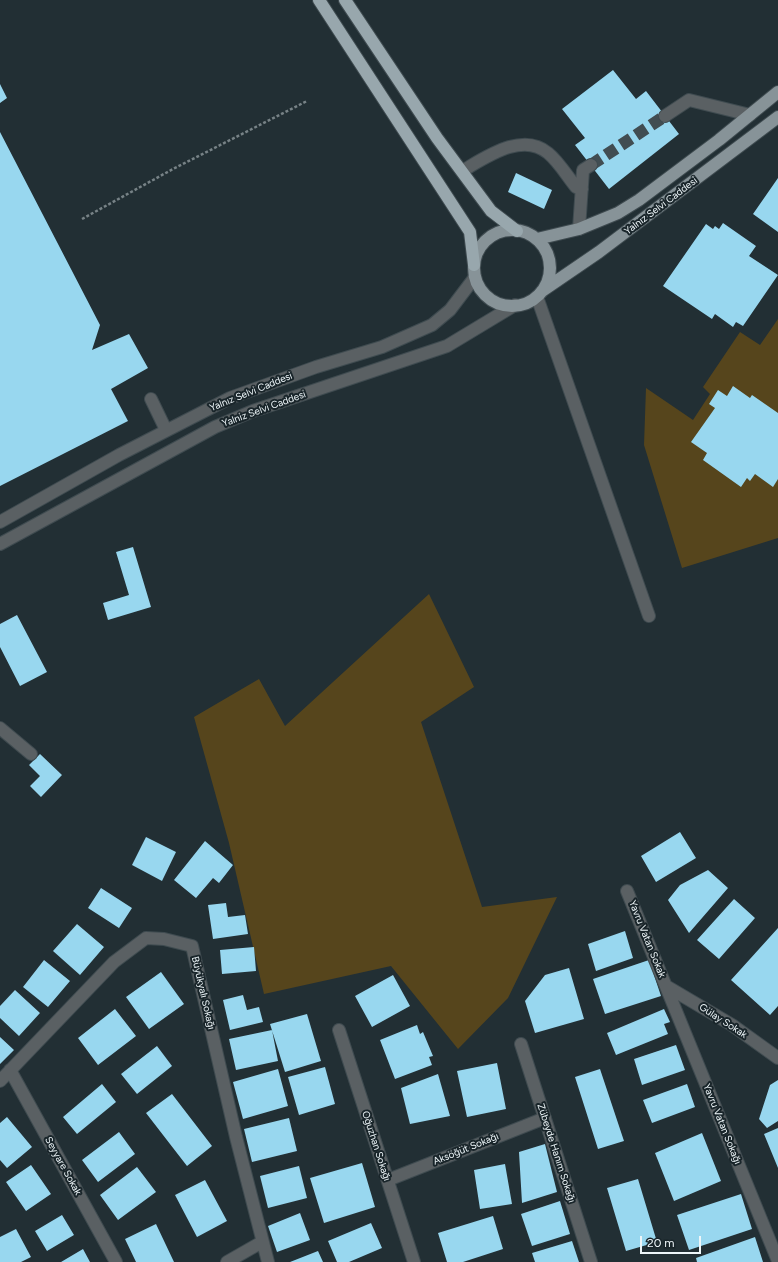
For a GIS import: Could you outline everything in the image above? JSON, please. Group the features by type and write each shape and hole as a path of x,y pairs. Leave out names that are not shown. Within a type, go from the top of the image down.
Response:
{"highway":[{"path":"319,0 470,232 474,271"},
{"path":"345,0 437,138 491,211 517,231"}],"main road":[{"name":"Yalnız Selvi Caddesi","path":"474,271 477,253 483,243 492,235 503,231 517,231 537,239 579,229 618,213 639,200 778,92"},
{"name":"Yalnız Selvi Caddesi","path":"515,306 523,304 539,294 599,252 778,117"},
{"path":"537,239 544,248 548,258 550,270 547,281 539,294"},
{"path":"474,271 480,288 488,298 499,304 515,306"}],"street":[{"path":"665,116 689,100 750,115"},
{"path":"462,171 501,149 511,146 530,146 548,153 576,187 582,189"},
{"path":"579,229 583,170 591,165"},
{"name":"Yalnız Selvi Caddesi","path":"0,522 166,430 242,394 316,367 382,347 432,325 450,310 474,271"},
{"path":"539,294 649,616"},
{"name":"Yalniz Selvi Caddesi","path":"0,544 215,427 253,411 447,346 515,306"},
{"path":"151,399 166,430"},
{"path":"0,728 31,754"},
{"name":"Yavru Vatan Sokak","path":"627,891 666,986"},
{"name":"Büyükyalı Sokağı","path":"0,1080 114,962 146,938 164,939 192,946 268,1262"},
{"name":"Gülay Sokak","path":"666,986 732,1025 778,1058"},
{"name":"Yavru Vatan Sokağı","path":"666,986 778,1261"},
{"name":"Oğuzhan Sokağı","path":"339,1030 414,1262"},
{"name":"Zübeyde Hanım Sokağı","path":"521,1044 591,1262"},
{"name":"Seyyare Sokak","path":"10,1070 116,1262"},
{"name":"Aksöğüt Sokağı","path":"388,1180 545,1118"},
{"path":"227,1262 262,1242"}],"path":[{"path":"82,219 174,169 307,101"}],"shaded area":[{"path":"778,319 778,538 682,568 644,445 646,388 693,420 710,394 703,387 740,332 760,345"},
{"path":"429,594 474,687 421,722 482,907 557,897 508,998 458,1049 391,966 264,994 229,843 194,717 259,679 285,726"}],"building":[{"path":"613,70 636,99 646,91 679,134 609,189 575,145 585,138 562,109"},
{"path":"0,84 7,98 0,103"},
{"path":"0,132 100,325 92,350 129,334 148,368 111,389 128,421 0,486"},
{"path":"516,173 552,190 544,209 508,192"},
{"path":"778,178 778,232 753,214"},
{"path":"723,223 756,246 749,256 778,275 743,326 736,322 733,327 715,314 712,319 663,286 706,224 713,229 715,226 719,229"},
{"path":"733,386 750,398 752,395 778,413 778,479 773,487 755,474 750,481 747,478 741,487 703,460 707,453 691,442 715,408 709,404 718,390 727,396"},
{"path":"133,547 151,607 108,620 103,603 129,595 116,552"},
{"path":"17,615 47,672 20,686 0,647 0,624"},
{"path":"40,754 62,775 41,797 30,786 40,776 29,765"},
{"path":"680,832 696,858 656,882 641,856"},
{"path":"146,837 176,852 162,881 132,865"},
{"path":"205,841 233,865 219,883 213,878 196,898 174,880"},
{"path":"708,870 728,888 689,933 668,900 680,885"},
{"path":"101,888 132,908 119,928 88,908"},
{"path":"734,899 755,918 719,959 697,940"},
{"path":"226,903 228,917 245,915 248,934 213,939 208,905"},
{"path":"77,924 104,947 80,975 53,951"},
{"path":"778,928 778,1006 770,1015 731,980"},
{"path":"625,931 633,958 596,971 588,944"},
{"path":"254,947 256,971 222,974 220,950"},
{"path":"44,960 70,981 48,1007 23,987"},
{"path":"649,960 661,996 605,1014 593,979"},
{"path":"569,968 584,1019 535,1033 525,1001 545,975"},
{"path":"161,972 184,1004 149,1029 126,997"},
{"path":"393,975 410,1006 372,1027 355,996"},
{"path":"15,990 40,1013 19,1036 0,1018 0,1006"},
{"path":"243,995 247,1010 259,1007 263,1022 230,1030 223,1000"},
{"path":"115,1009 136,1036 98,1065 78,1038"},
{"path":"664,1009 670,1022 664,1024 668,1034 616,1055 607,1033"},
{"path":"307,1014 321,1061 285,1072 270,1024"},
{"path":"417,1025 420,1034 423,1032 433,1056 429,1057 432,1065 395,1079 380,1040"},
{"path":"272,1030 278,1061 236,1070 229,1039"},
{"path":"0,1037 14,1050 0,1064"},
{"path":"676,1045 685,1070 642,1085 634,1059"},
{"path":"157,1046 172,1066 137,1094 121,1074"},
{"path":"497,1063 506,1109 467,1117 457,1071"},
{"path":"325,1067 335,1104 299,1115 288,1077"},
{"path":"278,1069 288,1106 243,1119 233,1082"},
{"path":"600,1069 624,1141 598,1149 575,1077"},
{"path":"438,1074 450,1116 410,1124 401,1088"},
{"path":"778,1080 778,1121 767,1128 759,1119 770,1085"},
{"path":"102,1084 116,1102 77,1134 63,1117"},
{"path":"687,1084 695,1107 652,1123 643,1100"},
{"path":"172,1094 212,1146 187,1166 146,1113"},
{"path":"7,1117 32,1147 7,1168 0,1160 0,1123"},
{"path":"289,1118 297,1151 252,1162 244,1129"},
{"path":"778,1128 778,1168 764,1134"},
{"path":"119,1132 135,1154 98,1182 82,1160"},
{"path":"702,1133 721,1181 674,1201 655,1153"},
{"path":"545,1144 557,1192 522,1203 519,1152"},
{"path":"362,1163 375,1207 324,1223 310,1178"},
{"path":"505,1164 512,1204 480,1209 474,1170"},
{"path":"31,1165 51,1194 26,1211 6,1182"},
{"path":"299,1166 307,1198 268,1208 260,1176"},
{"path":"137,1167 156,1192 118,1220 100,1195"},
{"path":"638,1179 657,1242 626,1251 607,1188"},
{"path":"205,1180 227,1221 197,1237 175,1195"},
{"path":"741,1194 752,1229 689,1250 677,1215"},
{"path":"560,1201 570,1234 532,1246 521,1214"},
{"path":"300,1213 310,1240 277,1252 268,1226"},
{"path":"62,1215 74,1235 47,1251 35,1231"},
{"path":"493,1216 503,1249 463,1262 447,1262 438,1233"},
{"path":"371,1223 382,1248 349,1262 337,1262 328,1241"},
{"path":"156,1224 174,1262 136,1262 125,1239"},
{"path":"16,1229 31,1257 21,1262 0,1262 0,1237"},
{"path":"755,1237 763,1262 697,1262 696,1258"},
{"path":"572,1241 579,1262 535,1262 532,1253"},
{"path":"83,1249 90,1262 61,1262"},
{"path":"318,1251 323,1262 290,1262"}],"tunnel":[{"path":"591,165 665,116"}]}
